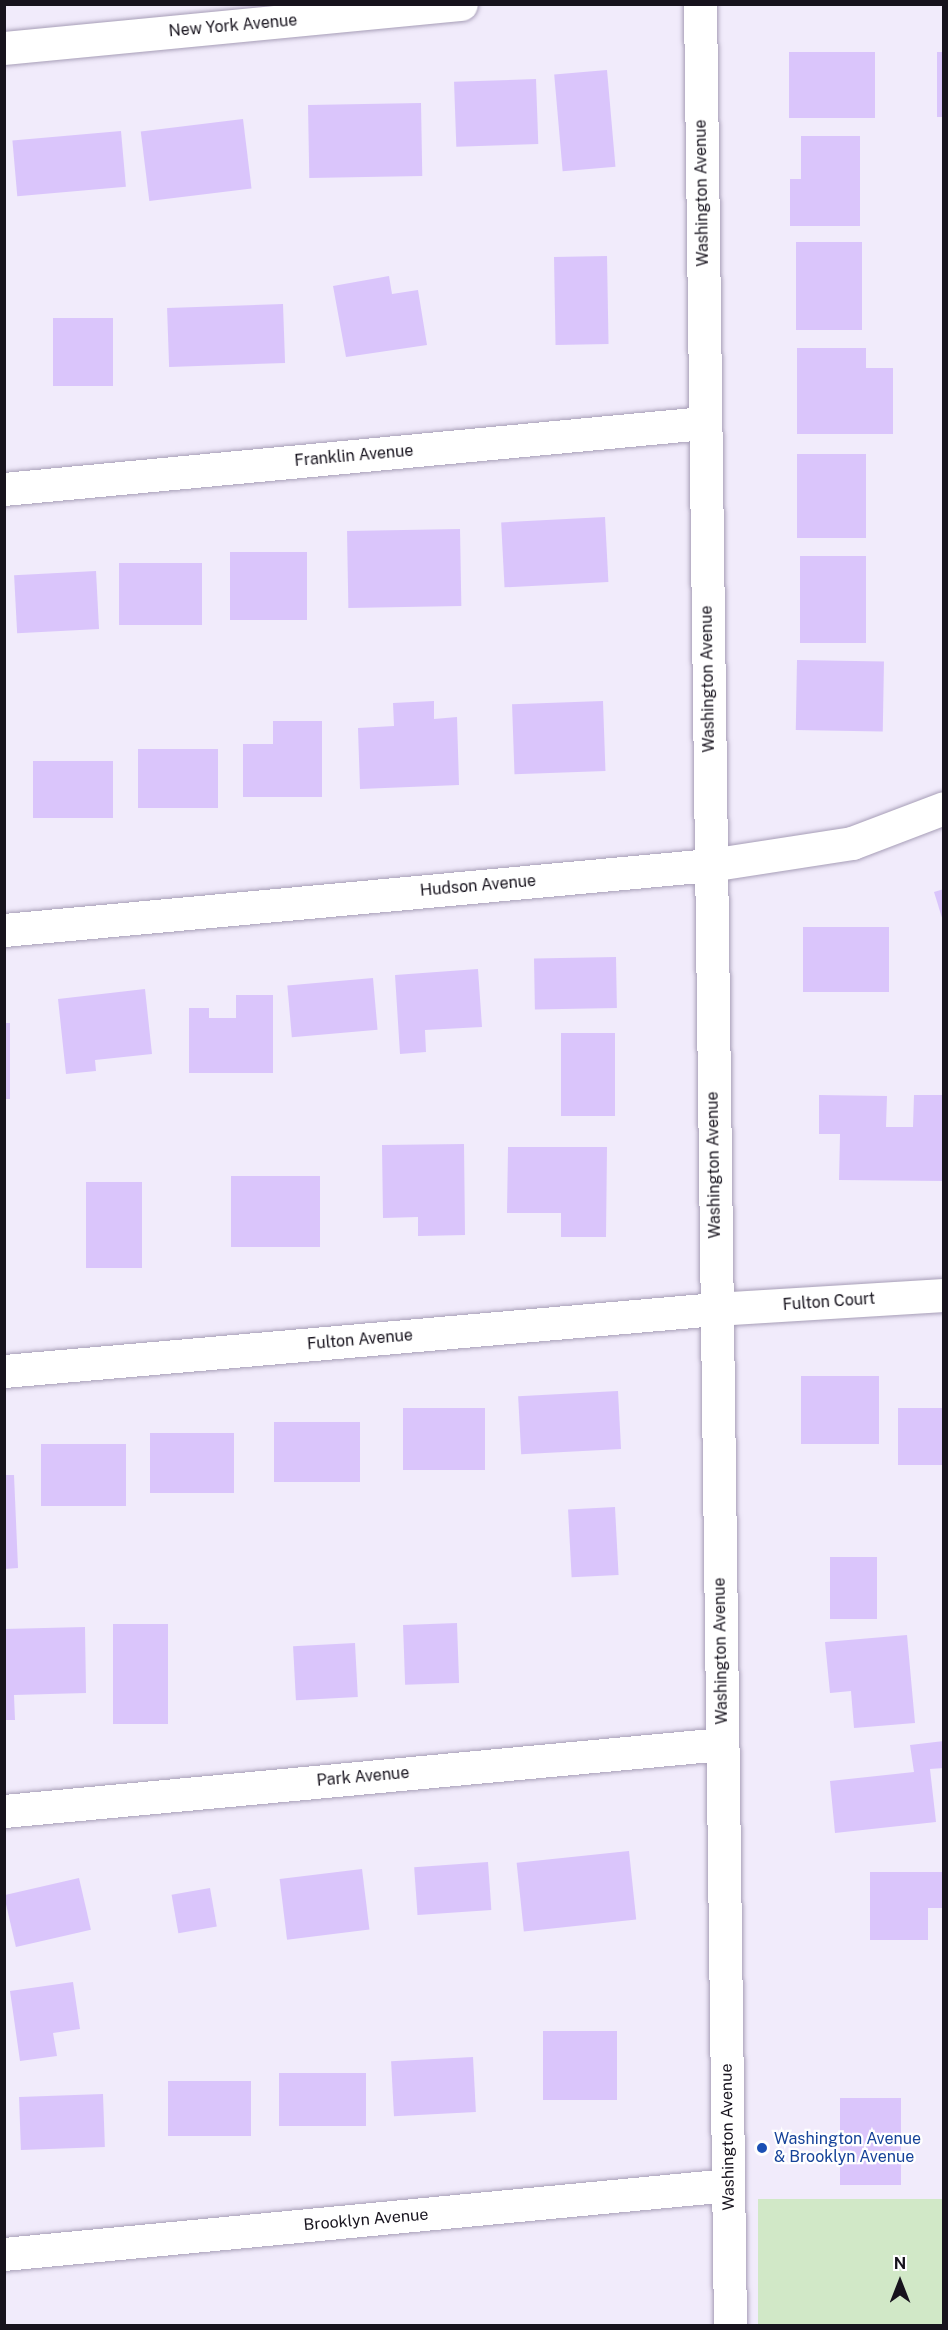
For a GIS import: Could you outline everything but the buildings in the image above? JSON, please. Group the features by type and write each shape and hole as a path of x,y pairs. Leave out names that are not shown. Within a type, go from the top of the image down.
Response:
{"street":[{"name":"New York Avenue","path":"4,48 461,4"},
{"name":"Washington Avenue","path":"700,4 715,1309 730,2325"},
{"name":"Franklin Avenue","path":"4,489 704,423"},
{"name":"Hudson Avenue","path":"4,930 710,865 852,843 944,808"},
{"name":"Fulton Court","path":"715,1309 944,1295"},
{"name":"Fulton Avenue","path":"4,1371 715,1309"},
{"name":"Park Avenue","path":"4,1811 722,1744"},
{"name":"Brooklyn Avenue","path":"4,2254 728,2185"}],"green space":[{"path":"758,2199 943,2199 943,2325 758,2325"}],"place":[{"name":"Washington Avenue & Brooklyn Avenue","path":"762,2148"}]}
